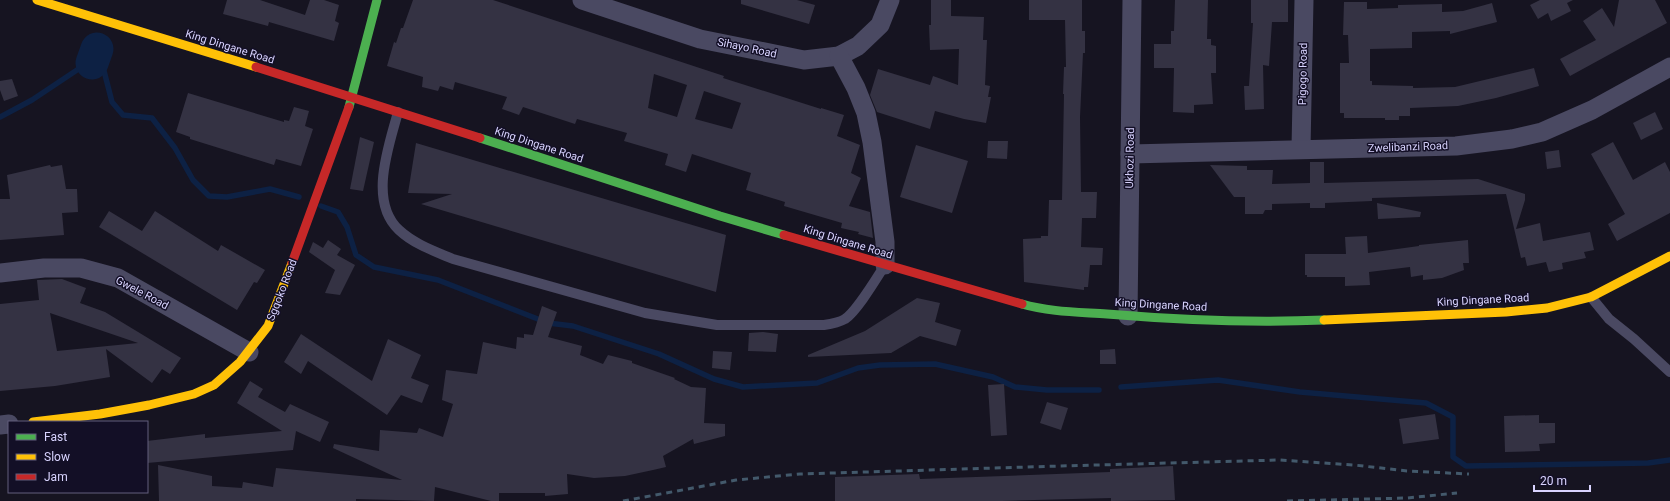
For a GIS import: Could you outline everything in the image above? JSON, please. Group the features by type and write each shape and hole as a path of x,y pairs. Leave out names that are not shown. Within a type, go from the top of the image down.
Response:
{"street":[{"name":"King Dingane Road","path":"37,0 353,97 720,216 1029,306 1066,311 1128,316 1294,321 1506,312 1547,308 1591,297 1670,256"},
{"name":"Sgqoko Road","path":"43,421 91,416 138,408 198,392 220,381 249,352 268,326 353,97 378,0"},
{"name":"Sihayo Road","path":"582,0 700,39 804,60 839,56 858,46 880,26 890,0"},
{"name":"Ukhozi Road","path":"1128,316 1132,0"},
{"name":"Pigogo Road","path":"1301,148 1304,0"},
{"path":"839,56 856,88 866,113 872,142 885,242 885,265"},
{"name":"Zwelibanzi Road","path":"1130,154 1301,148 1353,149 1456,146 1512,139 1542,132 1592,110 1670,67"},
{"name":"Gwele Road","path":"0,273 44,268 81,268 118,278 249,352"}],"lane":[{"path":"398,112 386,158 383,177 384,198 394,224 423,247 453,259 645,313 717,325 824,326 837,322 846,318 854,309 885,265"},
{"path":"1591,297 1609,319 1634,339 1670,372"}],"building":[{"path":"227,0 260,0 305,15 310,0 324,0 339,5 335,21 339,23 334,41 269,22 268,26 223,14"},
{"path":"413,0 493,0 724,76 723,78 844,115 837,136 860,145 851,173 861,178 849,206 870,212 873,238 858,234 859,232 841,228 842,223 784,206 785,202 746,190 751,173 692,154 686,172 665,165 668,154 624,141 627,133 577,119 575,124 523,107 519,115 502,109 507,97 455,82 453,90 440,86 438,91 422,87 423,77 387,66 394,42 396,43 401,28 403,28","holes":["654,74 687,85 677,117 648,108","704,91 741,103 732,129 695,119"]},
{"path":"741,0 797,0 815,5 809,24 741,4"},
{"path":"931,0 951,0 951,16 984,17 983,40 987,40 985,85 990,86 988,97 991,97 986,123 935,111 930,129 877,112 870,95 878,69 930,85 933,76 958,85 959,49 930,50 929,25 931,25"},
{"path":"1029,0 1082,0 1082,31 1085,31 1085,53 1083,53 1080,117 1081,192 1097,192 1096,218 1082,218 1081,247 1103,248 1102,265 1090,265 1088,287 1084,287 1084,290 1024,282 1023,239 1048,236 1049,200 1062,200 1063,94 1064,67 1066,67 1065,20 1029,20"},
{"path":"1175,0 1208,0 1207,39 1211,39 1211,45 1216,46 1216,73 1211,73 1213,104 1194,105 1194,113 1173,112 1174,68 1154,68 1154,44 1171,44 1171,31 1174,31"},
{"path":"1251,0 1288,0 1288,22 1272,22 1269,66 1263,65 1264,109 1245,110 1244,86 1249,86 1253,23 1251,23"},
{"path":"1540,0 1573,0 1567,3 1571,11 1551,21 1548,13 1538,19 1530,5"},
{"path":"1619,0 1655,0 1667,23 1570,76 1560,59 1596,40 1583,21 1602,8 1614,27"},
{"path":"1344,2 1367,2 1367,9 1398,8 1398,5 1442,4 1442,12 1463,11 1492,3 1497,22 1450,34 1450,31 1412,32 1412,48 1370,49 1370,81 1372,81 1372,85 1413,86 1413,88 1455,87 1534,68 1539,86 1496,98 1458,106 1410,108 1410,116 1399,116 1399,120 1385,120 1385,118 1344,118 1344,113 1340,113 1340,63 1349,63 1348,35 1343,35"},
{"path":"12,79 18,96 4,101 0,90 0,81"},
{"path":"188,93 284,122 284,120 289,121 294,107 309,111 305,126 313,129 301,166 276,159 274,165 190,139 190,137 176,132"},
{"path":"1655,112 1663,129 1641,140 1633,123"},
{"path":"360,137 374,142 363,191 350,189"},
{"path":"988,141 1008,141 1007,159 987,158"},
{"path":"1613,142 1633,180 1665,162 1670,172 1670,213 1617,241 1608,224 1625,214 1591,154"},
{"path":"416,143 726,235 716,292 421,204 452,194 408,193"},
{"path":"916,145 968,161 952,213 900,197"},
{"path":"1559,150 1561,167 1547,169 1545,152"},
{"path":"1310,162 1324,162 1324,183 1478,179 1525,194 1525,200 1516,229 1540,223 1543,241 1590,232 1594,250 1584,252 1586,258 1562,263 1563,269 1549,272 1546,262 1527,266 1525,257 1521,258 1506,194 1372,198 1372,201 1325,203 1325,208 1310,208 1310,203 1272,204 1272,210 1265,210 1263,214 1245,214 1245,197 1234,197 1210,165 1247,166 1247,170 1273,170 1272,184 1310,183"},
{"path":"50,165 51,167 62,165 66,189 77,189 78,212 62,213 64,235 0,240 0,199 10,199 7,175"},
{"path":"1377,203 1421,212 1420,217 1378,219"},
{"path":"109,211 142,231 155,211 218,251 221,245 265,270 257,283 254,282 237,310 99,227"},
{"path":"1367,236 1368,253 1419,245 1468,240 1469,263 1463,263 1464,270 1442,278 1423,280 1423,275 1411,277 1410,267 1369,272 1370,285 1345,286 1345,277 1307,277 1307,275 1305,275 1305,254 1346,254 1345,237"},
{"path":"328,240 341,249 337,255 355,265 340,295 325,293 335,270 309,252 313,242 323,248"},
{"path":"62,279 86,288 80,303 105,312 181,358 170,374 162,369 152,383 106,349 110,377 55,386 0,391 0,304 39,300 37,280","holes":["50,313 138,343 57,351"]},
{"path":"917,298 940,303 935,322 961,330 956,346 920,336 891,353 808,357 808,355 865,331"},
{"path":"542,306 557,312 548,337 582,346 580,355 603,364 608,355 632,361 632,363 675,378 674,379 691,387 706,388 704,423 725,424 725,436 694,444 693,439 663,456 666,467 625,476 594,478 567,474 568,494 545,496 545,493 499,493 499,501 491,501 435,487 434,501 356,499 356,501 159,501 158,465 212,476 212,486 242,488 243,482 273,487 276,468 402,480 333,448 334,444 379,451 380,430 417,433 419,428 443,437 453,404 442,400 446,370 477,374 483,342 516,349 517,337 524,338 524,334 533,335"},
{"path":"763,332 778,334 776,352 748,351 749,333"},
{"path":"301,334 372,381 388,339 421,355 411,378 429,385 422,403 401,395 387,415 308,361 301,374 284,362"},
{"path":"1115,349 1116,364 1100,364 1100,350"},
{"path":"713,351 732,352 730,370 712,368"},
{"path":"250,381 263,389 258,397 285,412 290,404 329,422 320,442 296,431 293,450 148,463 148,441 205,434 205,438 282,431 237,403"},
{"path":"1004,384 1007,435 991,436 988,385"},
{"path":"1047,402 1068,408 1061,430 1040,423"},
{"path":"1435,414 1439,439 1403,444 1399,419"},
{"path":"1539,415 1539,423 1555,423 1555,443 1539,444 1540,451 1505,452 1504,416"},
{"path":"1173,466 1175,500 1111,501 1111,498 1002,501 835,501 835,477 919,474 920,479 1110,472 1110,469"}],"waterway":[{"path":"92,63 97,49"},
{"path":"0,117 32,100 80,68 92,63 103,67 112,102 123,115 152,118 175,148 193,180 209,196 227,197 270,189 299,197"},
{"path":"321,206 338,212 347,227 356,255 374,267 438,280 548,323 573,326 659,354 714,379 743,387 817,383 858,368 880,365 935,364 993,377 1015,387 1047,390 1099,390"},
{"path":"1121,387 1218,380 1300,392 1426,403 1453,417 1453,457 1466,466 1648,463 1670,460"}],"railway":[{"path":"623,501 736,480 800,474 1279,460 1354,465 1407,471 1469,474"},
{"path":"1287,501 1407,498 1457,493"}],"traffic: fast":[{"path":"349,107 377,0"},
{"path":"480,138 720,216 784,235"},
{"path":"1022,304 1043,309 1161,318 1243,321 1324,320"}],"traffic: slow":[{"path":"37,0 256,67"},
{"path":"1324,320 1506,312 1547,308 1591,297 1670,256"},
{"path":"41,421 100,414 149,405 194,394 214,385 240,362 268,326 292,263"}],"traffic: jam":[{"path":"256,67 480,138"},
{"path":"292,263 349,107"},
{"path":"784,235 1022,304"}]}
